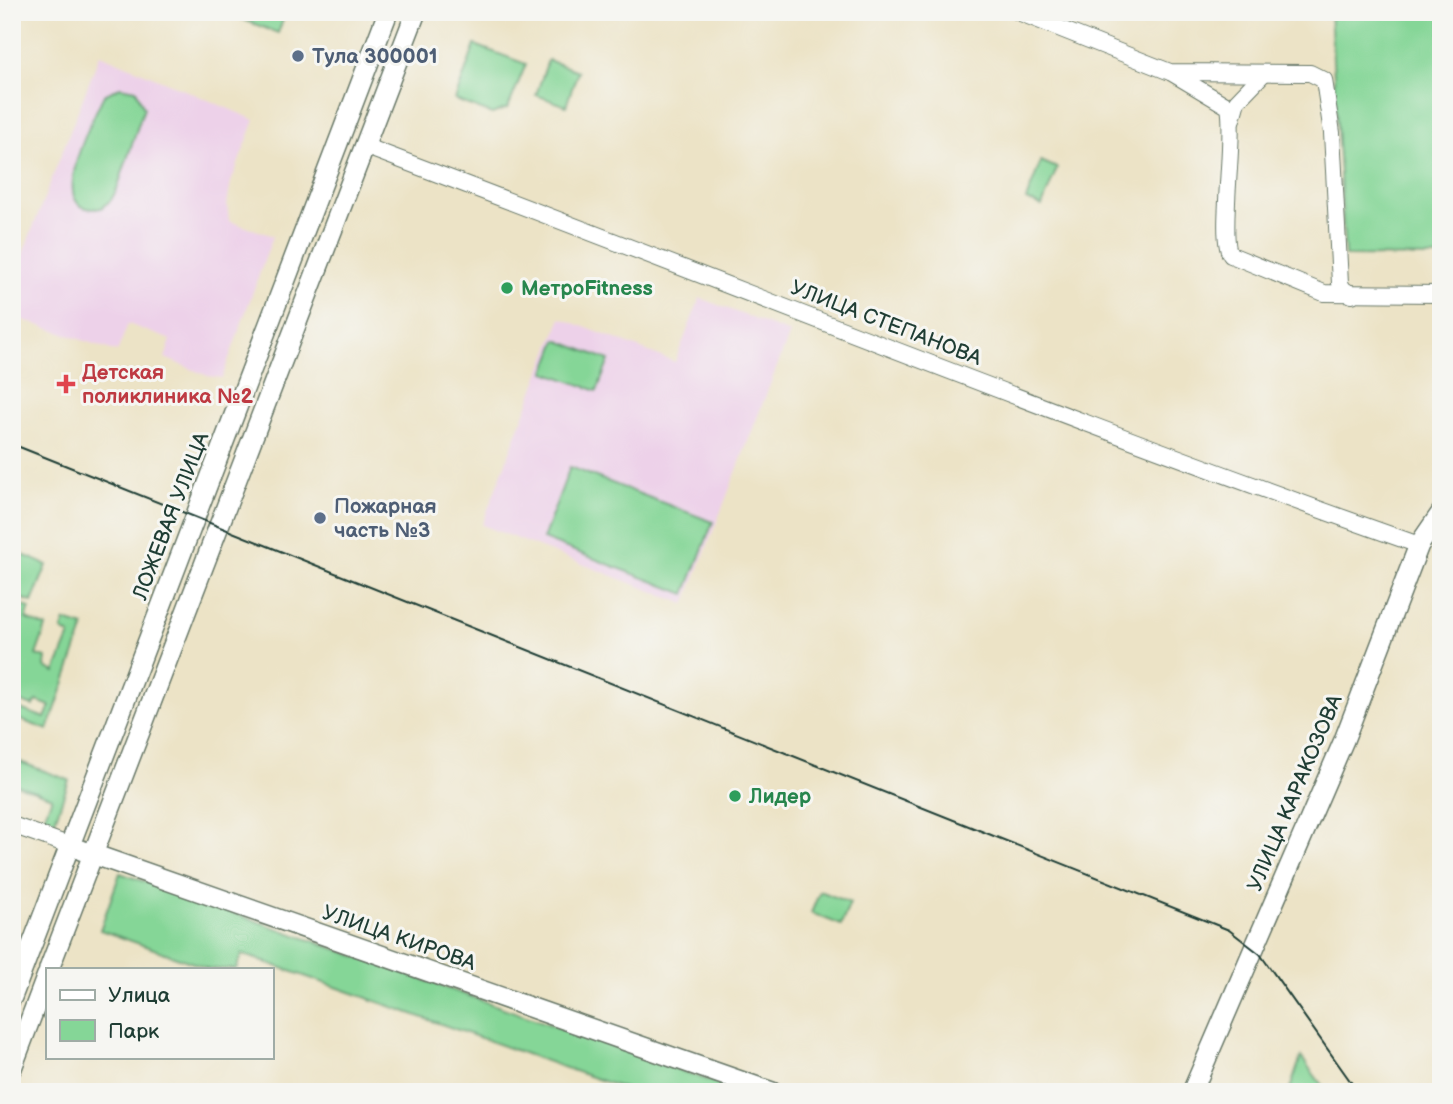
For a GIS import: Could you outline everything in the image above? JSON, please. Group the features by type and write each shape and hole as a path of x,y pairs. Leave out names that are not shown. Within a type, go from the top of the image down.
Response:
{"main road":[{"name":"ЛОЖЕВАЯ УЛИЦА","path":"12,997 388,12"},
{"path":"49,968 416,12"},
{"name":"УЛИЦА СТЕПАНОВА","path":"339,136 363,146"},
{"path":"255,359 278,367"},
{"name":"УЛИЦА КАРАКОЗОВА","path":"1192,1092 1344,740 1419,545 1441,513"},
{"name":"УЛИЦА КИРОВА","path":"71,846 772,1092"},
{"path":"12,1068 46,978"}],"street":[{"path":"1018,12 1170,72 1222,100 1229,107 1232,119"},
{"path":"1170,72 1310,74 1319,77 1326,85 1332,133 1340,283 1343,289 1352,295"},
{"path":"1263,74 1237,101 1232,119 1226,250 1243,262 1324,293 1441,294"},
{"name":"УЛИЦА СТЕПАНОВА","path":"363,146 675,263 1048,410 1419,545"},
{"name":"УЛИЦА КИРОВА","path":"12,825 71,846"}],"shaded area":[{"path":"100,54 255,120 231,182 227,204 229,221 273,236 222,378 208,376 165,358 171,340 128,324 117,352 12,316 12,282"},
{"path":"700,298 790,333 685,604 482,525 561,318 675,362"}],"green space":[{"path":"223,12 286,12 278,33"},
{"path":"1330,12 1441,12 1441,257 1345,256"},
{"path":"475,45 526,64 508,108 492,114 455,100"},
{"path":"548,60 578,71 566,106 536,95"},
{"path":"120,87 136,90 144,108 111,200 101,208 83,207 75,198 73,183 82,143 104,95"},
{"path":"1041,161 1057,168 1042,206 1026,200"},
{"path":"557,340 609,360 597,391 545,372"},
{"path":"570,467 713,522 685,594 543,539"},
{"path":"21,554 47,565 32,602 12,595 12,563"},
{"path":"12,602 30,608 26,619 46,627 36,655 46,658 45,667 55,672 70,635 62,630 65,621 84,627 48,730 12,717 12,706 45,718 50,706 37,701 33,706 12,699 12,630 18,613 12,611"},
{"path":"12,759 69,780 52,829 12,815 12,809 43,820 52,797 12,783"},
{"path":"120,873 730,1088 729,1092 634,1092 242,954 236,968 207,968 100,930"},
{"path":"820,891 850,903 841,925 811,913"},
{"path":"1301,1057 1327,1092 1289,1092"}],"tram line":[{"path":"12,444 1229,930 1260,954 1358,1092"}],"place":[{"name":"Тула 300001","path":"298,56"},
{"name":"МетроFitness","path":"507,288"},
{"name":"Детская поликлиника №2","path":"66,384"},
{"name":"Пожарная часть №3","path":"320,518"},
{"name":"Лидер","path":"735,796"}]}
